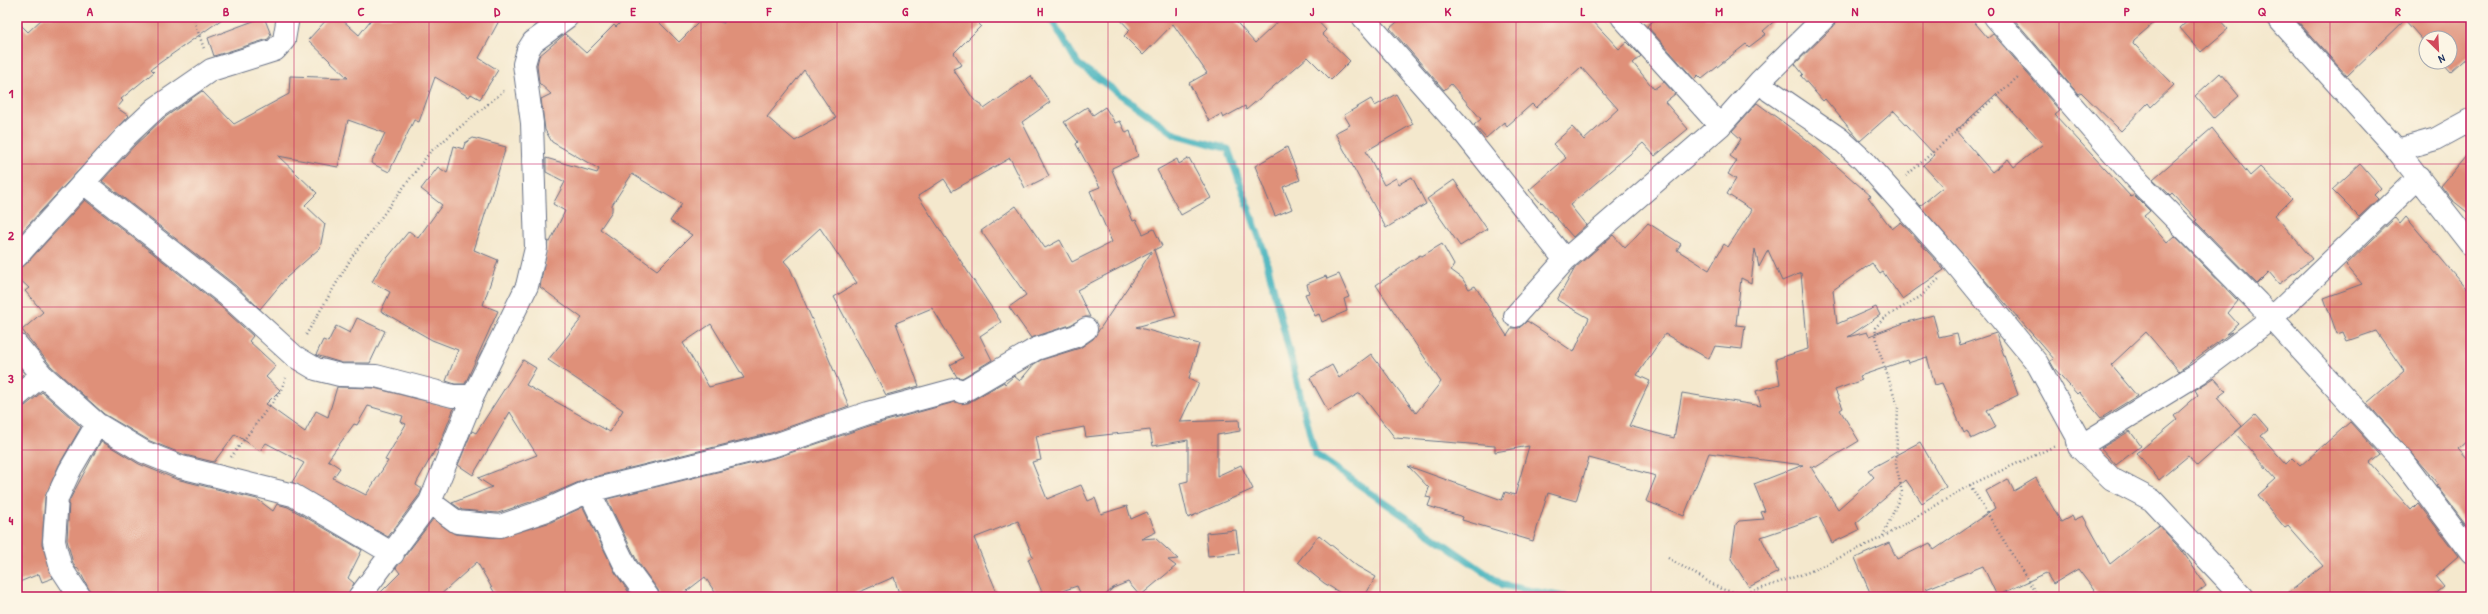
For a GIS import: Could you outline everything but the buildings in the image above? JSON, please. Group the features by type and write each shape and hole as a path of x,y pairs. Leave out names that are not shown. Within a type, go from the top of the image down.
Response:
{"street":[{"path":"17,256 125,137 156,108 211,70 275,50 284,40 288,17"},
{"path":"359,597 393,554 430,502 473,396 527,286 536,248 532,123 525,73 525,58 533,42 567,17"},
{"path":"1363,17 1457,124 1565,260"},
{"path":"1622,17 1720,126"},
{"path":"1515,316 1565,260 1720,126 1760,81 1825,17"},
{"path":"1995,17 2135,178 2272,318 2401,459 2471,552"},
{"path":"2277,17 2397,150 2471,245"},
{"path":"1760,81 1770,91 1840,139 1863,160 1956,263 2037,363 2078,441 2112,479 2152,500 2244,597"},
{"path":"2397,150 2436,139 2471,120"},
{"path":"2078,441 2199,373 2272,318 2419,177"},
{"path":"84,183 227,295 294,356 316,369 340,375 376,376 453,396 473,396"},
{"path":"430,502 457,522 500,526 547,510 589,491 775,445 868,414 957,389 962,392 1036,349 1076,336 1086,329"},
{"path":"17,345 42,375 97,424 150,455 181,467 293,495 393,554"},
{"path":"17,396 42,375"},
{"path":"80,597 61,568 56,550 54,541 57,498 70,470 97,424"},
{"path":"589,491 626,566 648,597"}],"path":[{"path":"193,17 211,70"},
{"path":"1889,189 1920,166 2034,62"},
{"path":"217,475 280,392 294,356 353,255 430,152 525,73"},
{"path":"1883,537 1902,492 1896,465 1898,408 1878,347 1875,328 1884,318 1920,298 1956,263"},
{"path":"1668,558 1721,589 1741,594 1760,590 1809,572 1883,537 1970,485 2078,441"},
{"path":"1970,485 2038,597"}],"waterway":[{"path":"1050,17 1078,64 1175,134 1228,149 1264,251 1315,454 1503,585 1564,597"}]}
